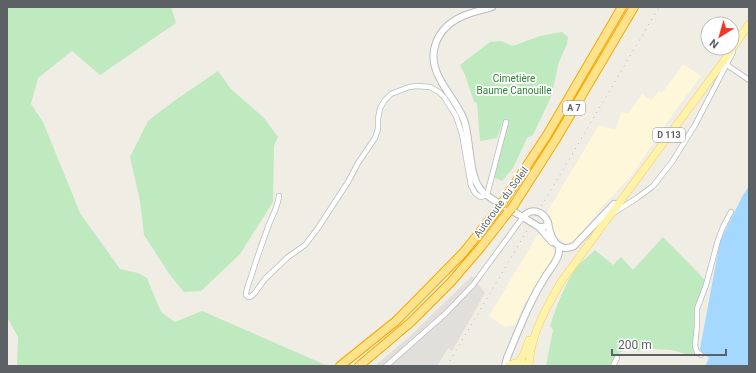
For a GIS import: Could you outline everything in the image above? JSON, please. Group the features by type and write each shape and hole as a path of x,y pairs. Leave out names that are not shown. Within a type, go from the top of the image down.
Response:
{"highway":[{"name":"Autoroute du Soleil","path":"340,366 396,321 463,253 483,228 501,204 547,135 622,7"},
{"name":"Autoroute du Soleil","path":"359,366 411,322 452,282 510,210 556,139 634,7"}],"main road":[{"path":"492,7 464,15 453,21 444,29 437,39 433,60 440,80 464,119 474,176 477,184 487,195 539,227 555,247 557,251 557,258"},
{"path":"740,30 749,17"},
{"name":"D 113","path":"528,366 532,342 542,317 561,282 723,62 749,24"},
{"name":"D 113","path":"510,363 524,354 539,315 560,276 722,56"},
{"path":"559,246 569,248 574,246 614,204"},
{"path":"523,217 530,211 535,211 543,215 548,222 551,235 559,246 560,253 531,303 510,363 522,363 528,366"},
{"path":"539,227 545,227 548,222"}],"street":[{"path":"606,221 616,211 653,186 672,162 696,125 735,49 749,28"},
{"path":"727,65 749,80"},
{"path":"279,196 279,203 272,216 246,291 246,295 248,297 254,294 265,279 288,257 305,245 318,228 375,138 378,129 380,108 391,94 409,87 417,86 430,87 444,97 456,116 462,134 471,186 475,193 480,197 487,195 506,122"},
{"path":"701,355 697,352 695,346 697,309 706,285 718,240 731,212"},
{"path":"386,366 445,314 473,285 523,217"},
{"path":"613,366 617,358"}],"shaded area":[{"path":"683,64 701,76 672,115 631,176 604,204 572,245 567,245 555,235 546,214 599,125 615,130 622,112 628,114 642,94 651,100 659,91 662,93"},
{"path":"540,234 551,246 555,256 539,280 528,301 526,299 515,325 505,327 489,316 537,236"},
{"path":"472,276 485,293 452,351 448,348 437,366 375,366 410,336"}],"green space":[{"path":"7,7 171,7 176,23 100,75 72,51 38,78 31,104 43,122 80,213 120,269 138,273 147,278 161,312 175,322 202,311 328,366 17,366 18,337 7,317"},
{"name":"Cimetière Baume Canouille","path":"562,32 568,37 567,44 559,62 551,97 533,135 527,138 513,168 502,181 493,177 509,123 503,121 497,138 480,141 477,103 474,102 460,65 490,42 501,41 513,46 540,36"},
{"path":"218,71 231,89 264,118 278,137 274,146 273,202 240,254 201,291 184,292 170,275 144,235 140,201 130,157 148,121"},
{"path":"663,237 706,281 697,302 693,356 672,350 653,349 637,351 627,347 617,355 610,366 547,366 553,330 550,326 565,286 580,264 595,250 613,265 621,257 633,270"}],"water":[{"path":"749,186 749,366 705,366 709,358 701,352 700,349 720,241"}],"railway":[{"path":"447,366 659,7"}]}
